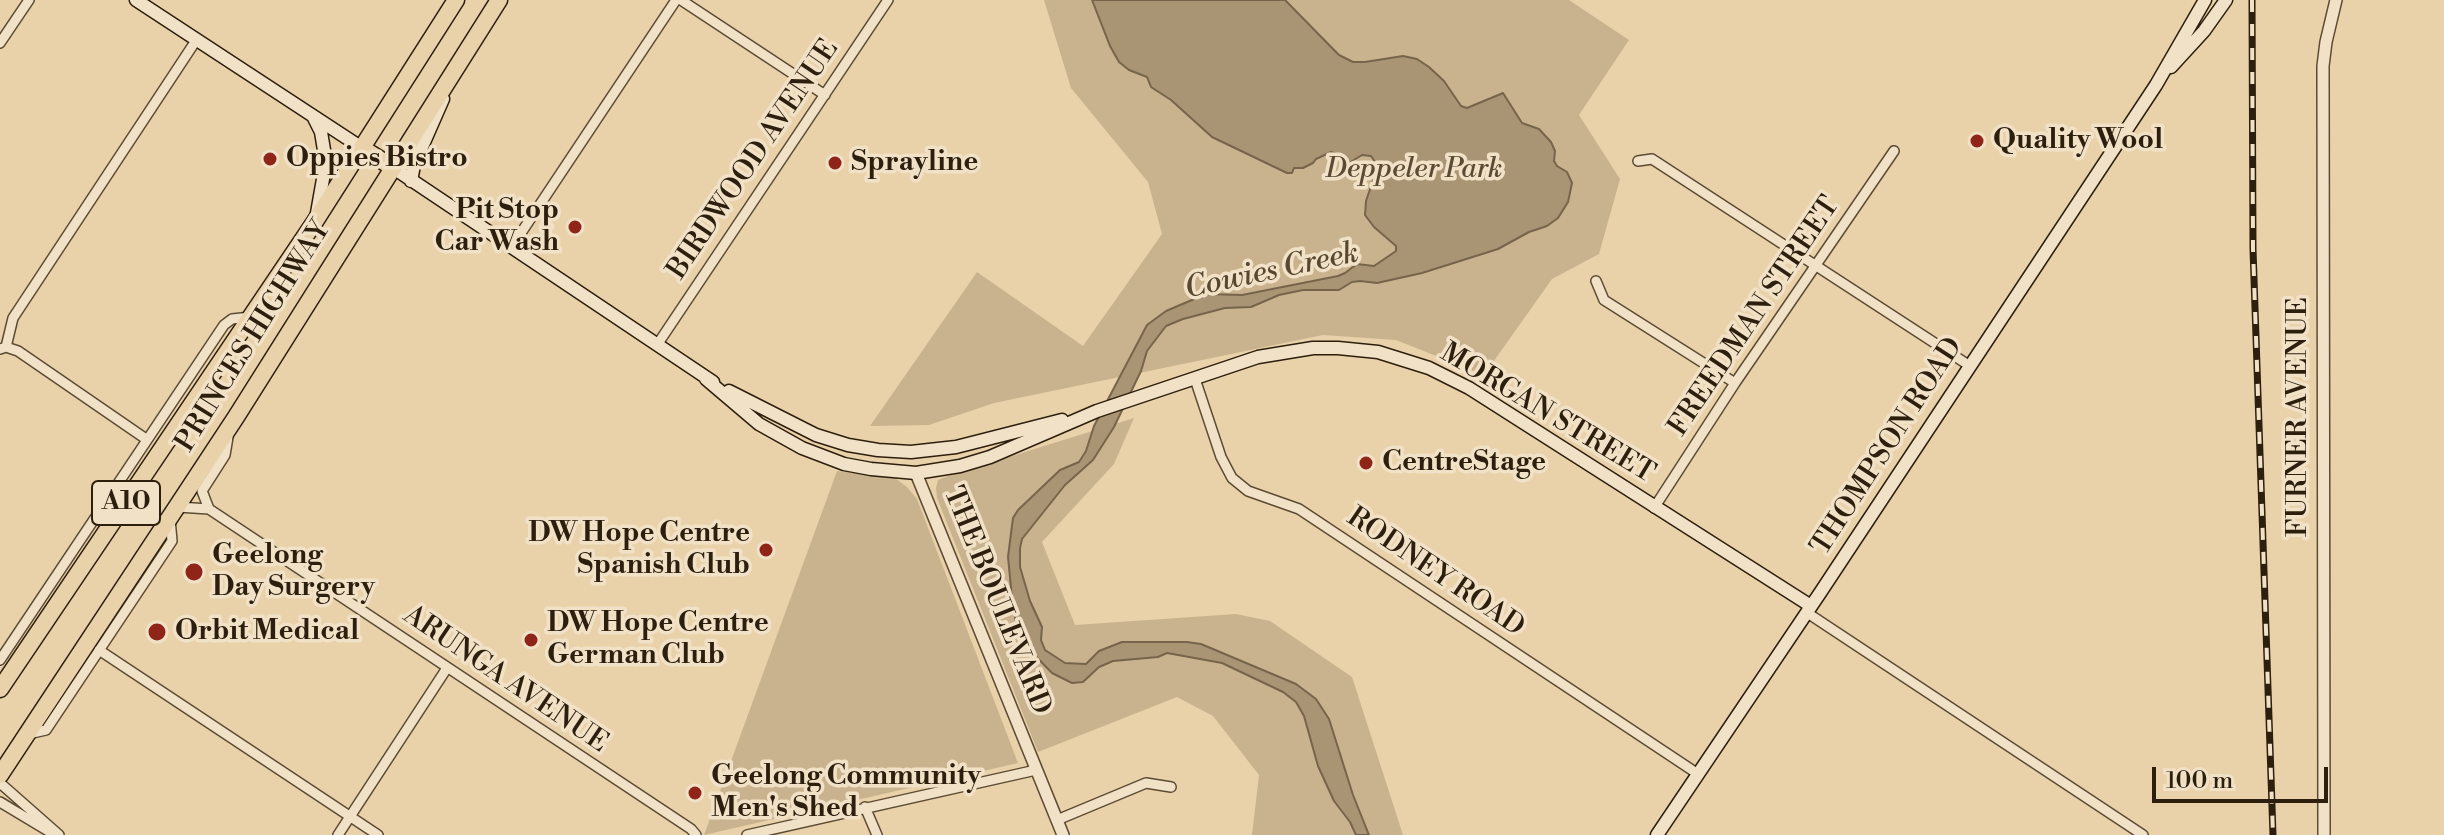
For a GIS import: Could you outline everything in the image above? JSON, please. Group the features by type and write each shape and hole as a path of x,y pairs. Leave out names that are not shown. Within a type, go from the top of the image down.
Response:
{"highway":[{"name":"A10","path":"362,148 456,0"},
{"name":"A10","path":"392,167 499,0"},
{"name":"THE BOULEVARD","path":"362,148 392,167"},
{"name":"PRINCES HIGHWAY","path":"0,689 252,317 362,148"},
{"name":"PRINCES HIGHWAY","path":"0,775 229,428 392,167"},
{"path":"0,750 24,736"}],"main road":[{"path":"136,0 362,148"},
{"name":"THOMPSON ROAD","path":"1657,835 2156,85 2205,0"},
{"name":"THOMPSON ROAD","path":"2156,85 2204,31 2226,0"},
{"path":"411,181 414,165 459,61"},
{"path":"312,116 321,132 326,162 315,221"},
{"name":"THE BOULEVARD","path":"392,167 706,379 759,424 814,454 844,464 916,473"},
{"name":"MORGAN STREET","path":"916,473 960,466 990,457 1097,411 1258,357 1303,348 1338,348 1392,355 1456,380 1809,609"},
{"name":"THE BOULEVARD","path":"706,379 789,424 821,437 862,448 911,452"},
{"name":"MORGAN STREET","path":"911,452 956,447 1097,411"},
{"path":"911,452 916,473"}],"street":[{"path":"0,43 29,0"},
{"path":"511,248 678,0 825,95"},
{"name":"BIRDWOOD AVENUE","path":"657,345 888,0"},
{"name":"FURNER AVENUE","path":"2324,835 2323,66 2336,0"},
{"path":"146,439 18,351 3,348 13,318 197,39"},
{"name":"FREEDMAN STREET","path":"1654,508 1735,383 1894,151"},
{"path":"1638,161 1652,159 1970,366"},
{"path":"1596,281 1604,300 1735,383"},
{"path":"0,660 227,322 252,317"},
{"name":"RODNEY ROAD","path":"1195,379 1221,457 1232,478 1248,491 1299,509 1698,774"},
{"path":"24,736 46,730 172,541 174,513 209,509 202,491 225,455 229,428"},
{"name":"THE BOULEVARD","path":"916,473 1063,835"},
{"name":"ARUNGA AVENUE","path":"209,509 696,835"},
{"name":"MORGAN STREET","path":"1809,609 2143,835"},
{"path":"99,650 378,835"},
{"path":"338,835 447,668"},
{"path":"747,835 1036,770"},
{"path":"0,783 58,835"},
{"path":"1057,820 1146,783 1171,787"},
{"path":"0,802 58,835"},
{"path":"865,807 877,835"}],"green space":[{"name":"Deppeler Park","path":"1044,0 1569,0 1629,40 1579,115 1620,179 1599,254 1552,279 1484,375 1396,340 1323,335 994,403 929,425 870,426 977,272 1083,346 1162,234 1148,182 1071,88"},
{"path":"1134,418 1114,464 1042,542 1075,625 1236,614 1270,621 1352,677 1403,835 1252,835 1259,775 1213,716 1177,697 1038,752 937,498 938,480"},
{"path":"837,471 895,478 917,499 1018,763 704,835"}],"shaded area":[{"name":"Cowies Creek","path":"1092,0 1285,0 1339,55 1353,62 1403,56 1417,59 1444,81 1461,106 1467,108 1503,93 1522,123 1539,129 1551,142 1555,151 1554,161 1567,172 1572,183 1568,202 1558,218 1498,249 1422,273 1377,283 1352,282 1339,290 1303,290 1279,295 1251,307 1225,308 1166,326 1147,351 1141,371 1114,427 1093,460 1065,485 1022,539 1020,567 1042,627 1041,640 1045,650 1065,663 1086,664 1099,651 1122,642 1187,642 1201,644 1296,684 1316,699 1329,719 1369,835 1356,835 1334,801 1318,766 1304,716 1296,702 1283,692 1222,663 1167,653 1158,657 1113,661 1099,667 1083,682 1072,683 1052,673 1020,640 1008,557 1013,518 1060,470 1079,462 1094,426 1147,325 1166,311 1206,294 1242,295 1338,276 1357,264 1374,266 1396,251 1396,246 1365,215 1366,201 1378,166 1371,156 1362,155 1349,163 1331,152 1287,173 1212,137 1171,100 1151,87 1147,77 1119,62"}],"railway":[{"path":"2252,0 2253,249 2273,835"}],"place":[{"name":"Quality Wool","path":"1977,141"},
{"name":"Oppies Bistro","path":"270,159"},
{"name":"Sprayline","path":"835,163"},
{"name":"Pit Stop Car Wash","path":"575,227"},
{"name":"CentreStage","path":"1366,463"},
{"name":"DW Hope Centre Spanish Club","path":"766,550"},
{"name":"Geelong Day Surgery","path":"194,572"},
{"name":"Orbit Medical","path":"157,632"},
{"name":"DW Hope Centre German Club","path":"531,640"},
{"name":"Geelong Community Men's Shed","path":"695,793"}]}
